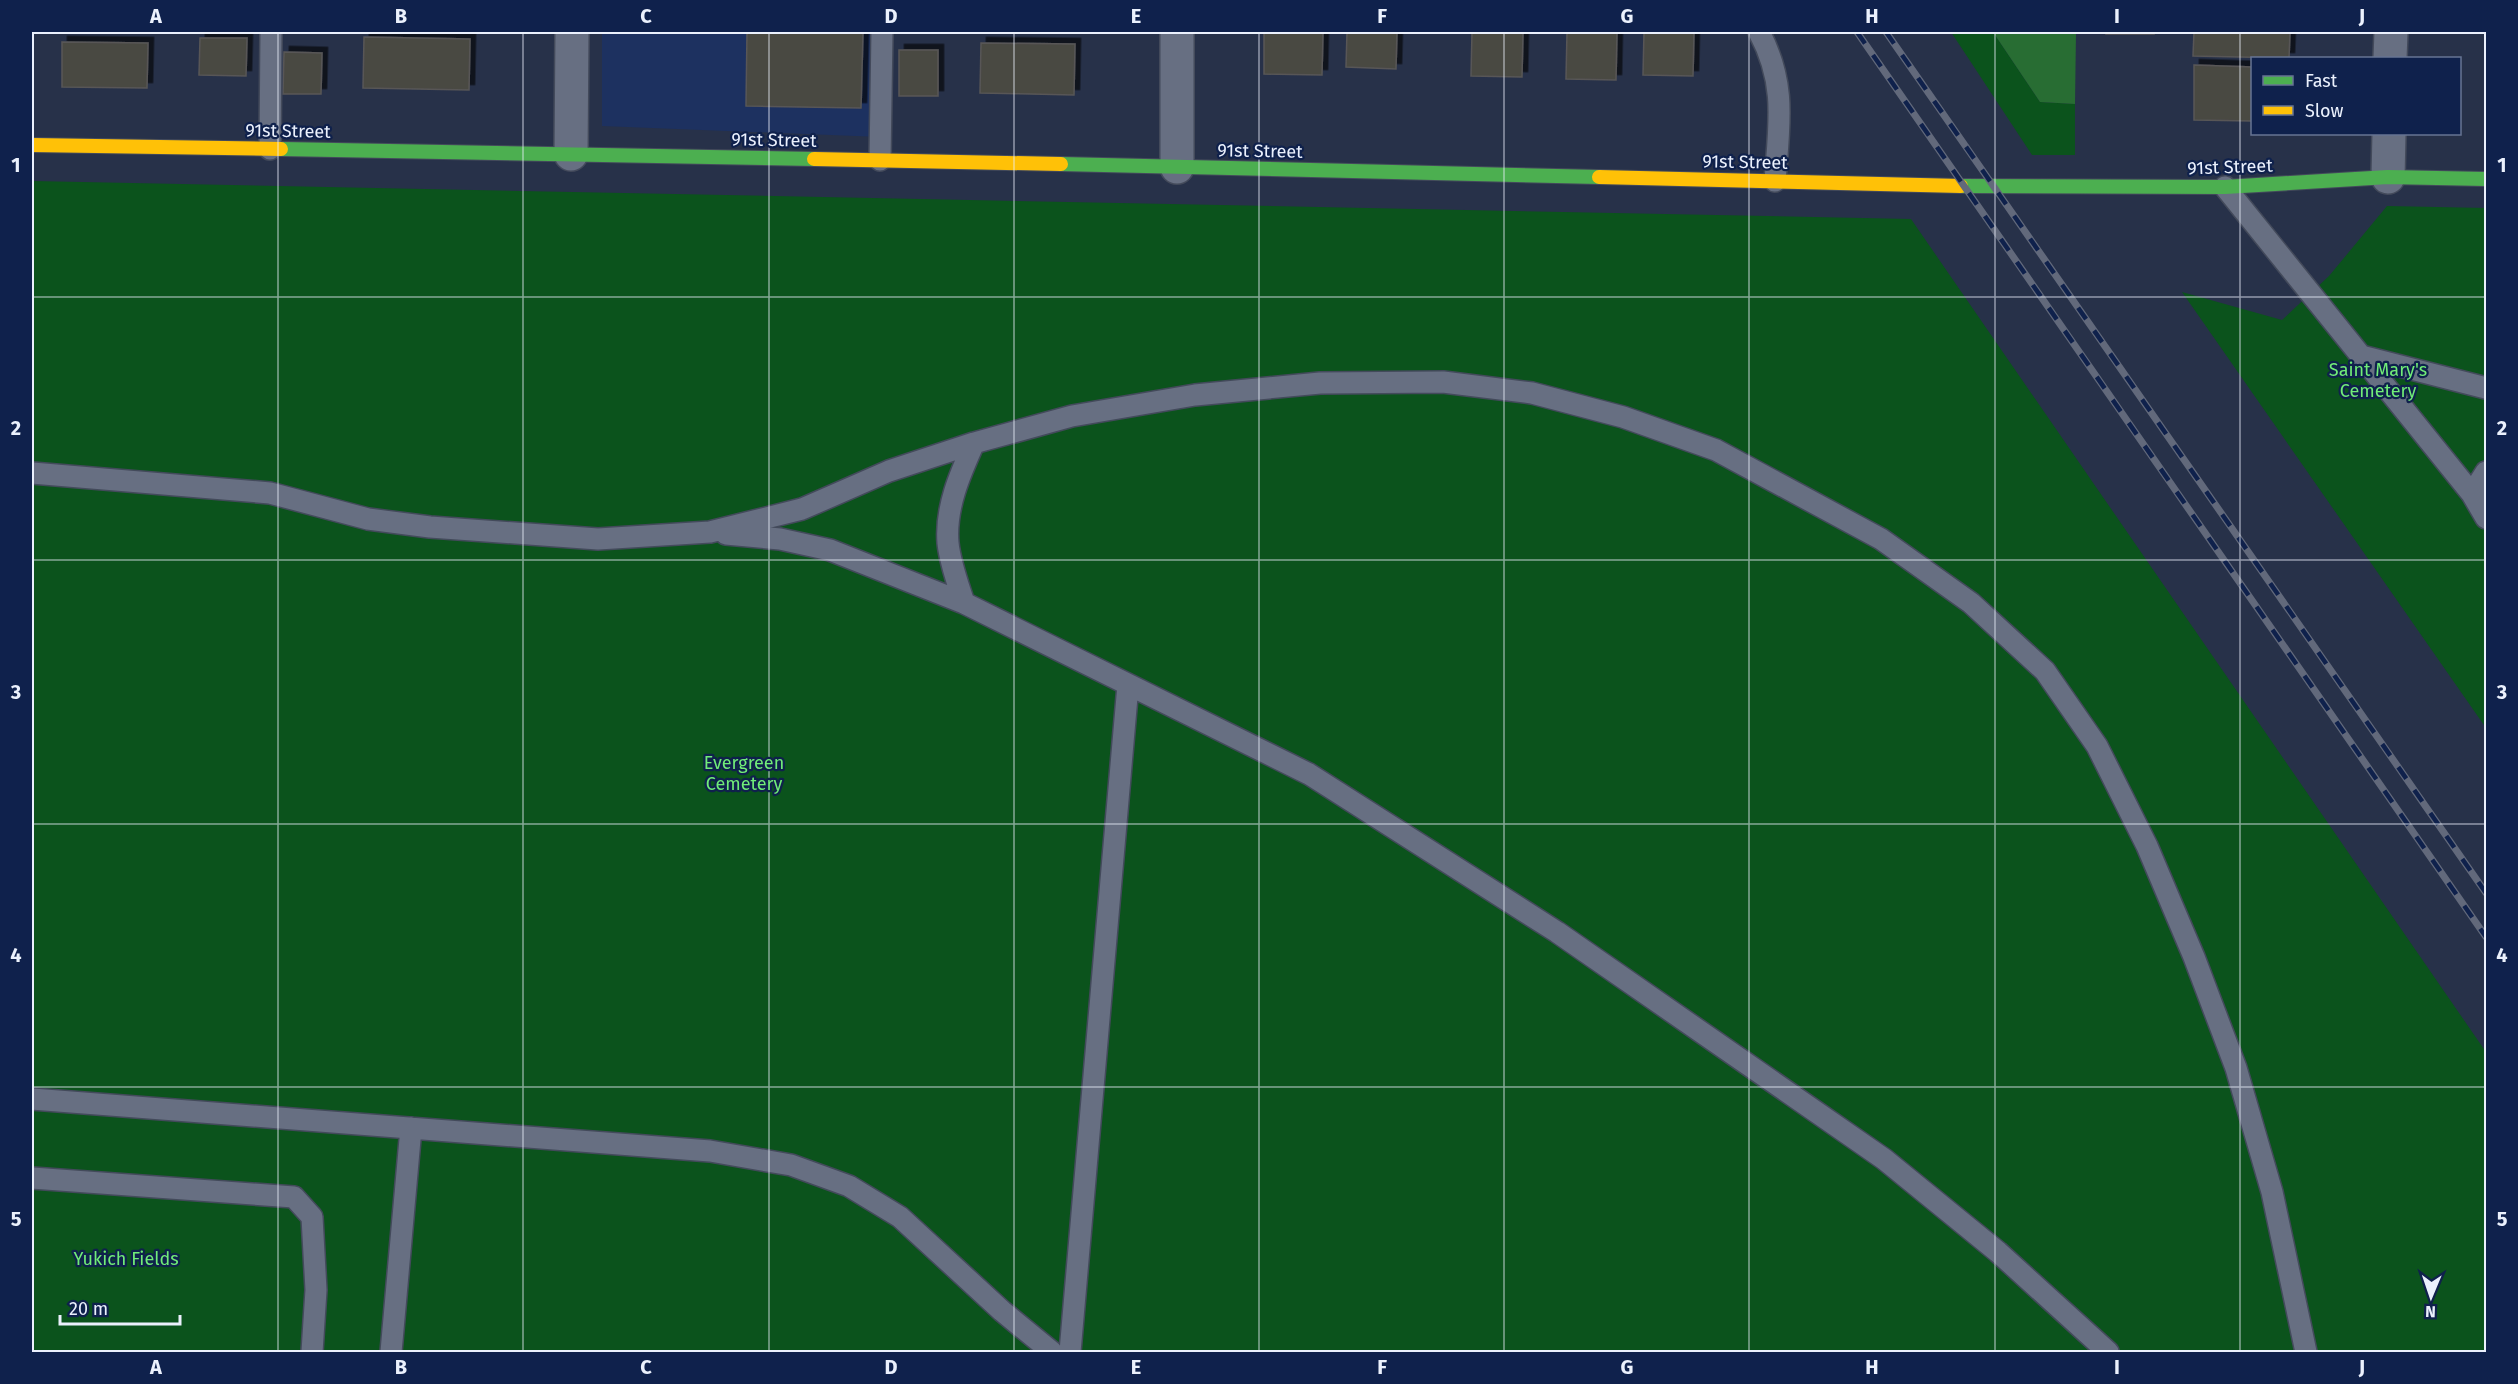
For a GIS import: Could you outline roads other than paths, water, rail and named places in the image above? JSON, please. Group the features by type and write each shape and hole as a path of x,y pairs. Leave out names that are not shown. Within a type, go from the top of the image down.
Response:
{"street":[{"path":"571,154 572,32"},
{"path":"1177,32 1177,167"},
{"path":"2390,57 2391,32"},
{"path":"2388,177 2389,135"},
{"name":"91st Street","path":"32,145 880,160 1993,187 2225,187 2388,177 2487,179"}],"lane":[{"path":"270,149 271,32"},
{"path":"880,160 882,32"},
{"path":"1758,32 1776,73 1780,115 1775,181"},
{"path":"2225,187 2472,494 2487,518"},
{"path":"2361,356 2487,388"},
{"path":"710,532 802,509 889,471 974,443 1072,416 1195,395 1320,383 1443,382 1532,393 1623,417 1716,450 1881,539 1971,603 2045,671 2097,746 2147,846 2194,957 2236,1068 2272,1192 2306,1353"},
{"path":"964,603 948,543 949,514 958,477 974,443"},
{"path":"2472,494 2487,472"},
{"path":"32,473 270,493 313,502 368,519 429,527 598,539 710,532 780,539 830,550 964,603 1309,774 1557,932 1884,1159 1998,1251 2108,1353"},
{"path":"1070,1353 1128,685"},
{"path":"32,1099 710,1151 791,1166 849,1186 900,1217 1002,1311 1052,1353"},
{"path":"391,1353 411,1128"},
{"path":"32,1178 294,1197 312,1217 316,1290 312,1353"}],"railway":[{"path":"1857,32 2486,937"},
{"path":"1886,32 2486,893"}],"park label":[{"name":"Saint Mary's Cemetery","path":"2378,380"},
{"name":"Evergreen Cemetery","path":"744,774"},
{"name":"Yukich Fields","path":"126,1259"}]}
